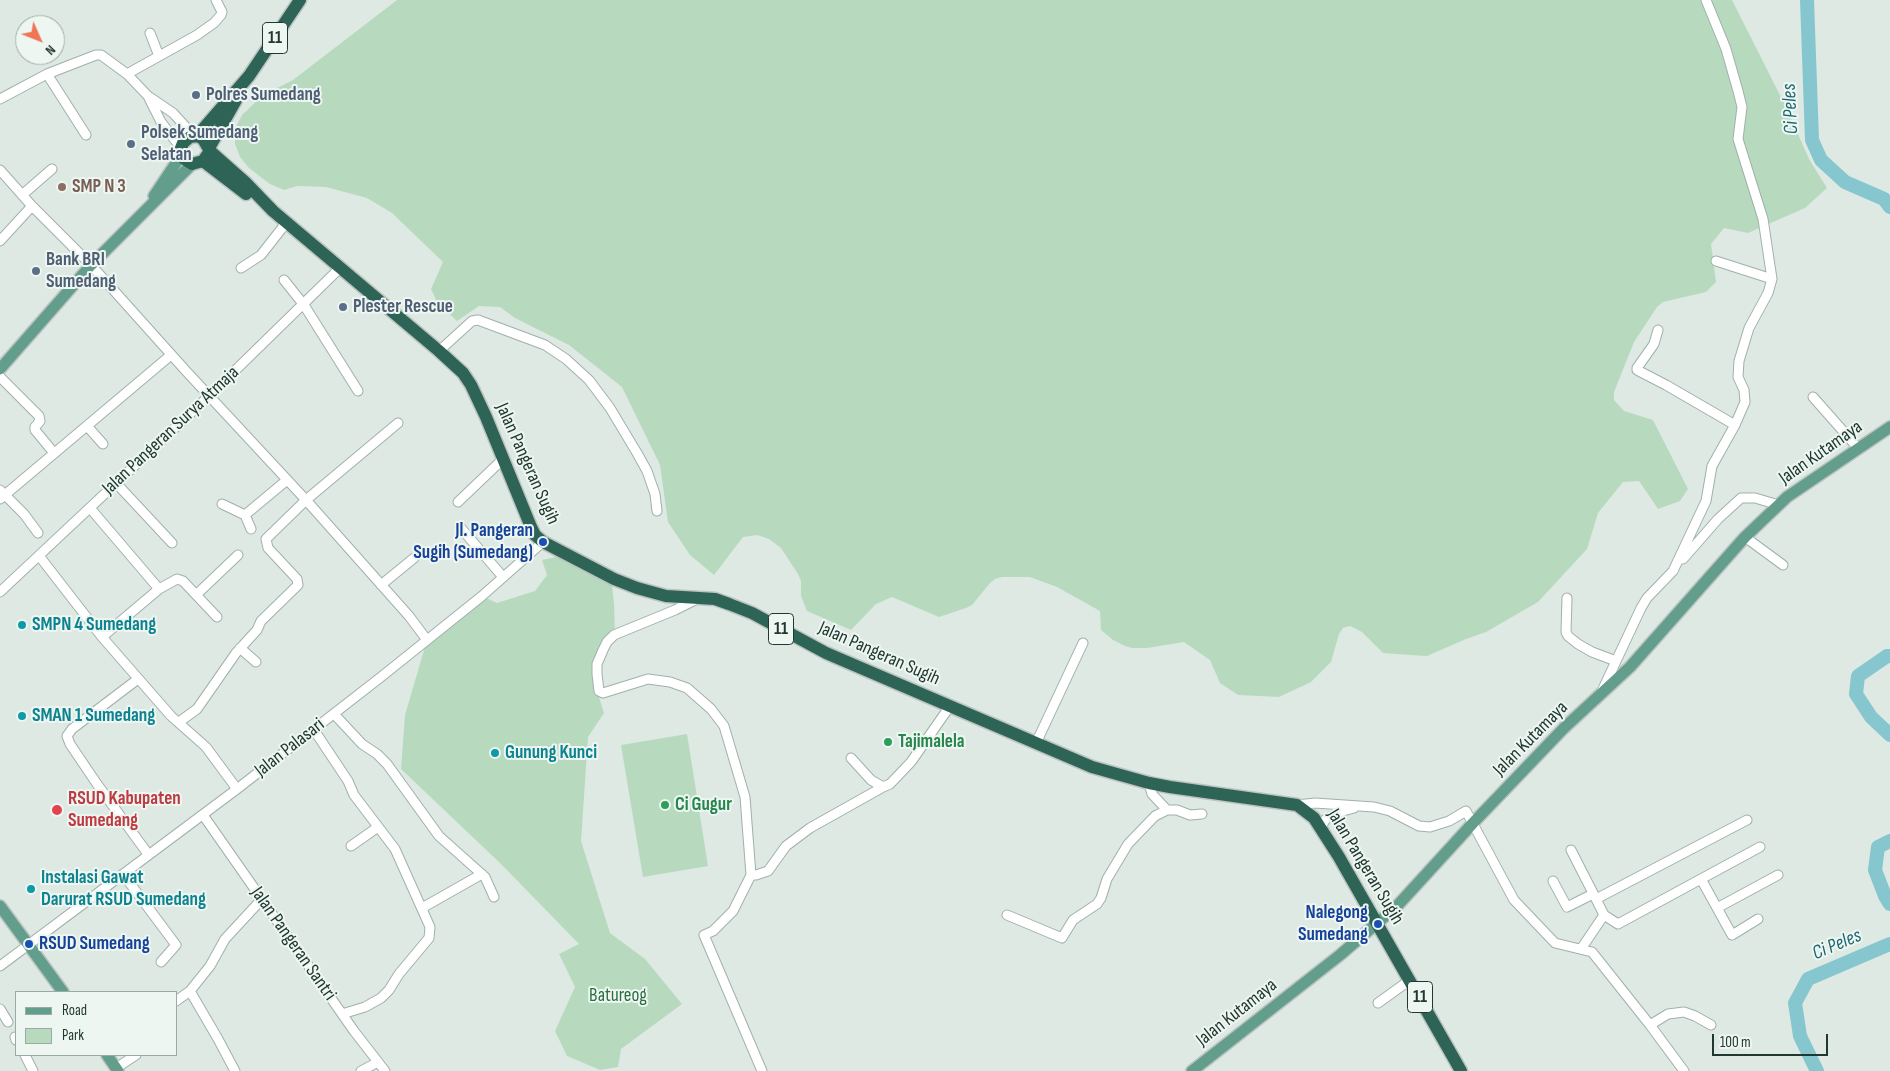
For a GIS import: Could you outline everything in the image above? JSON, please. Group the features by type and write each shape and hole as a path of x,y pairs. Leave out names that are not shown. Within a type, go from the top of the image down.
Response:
{"highway":[{"name":"11","path":"249,76 196,136 186,140 182,151 186,160 203,156 249,76 300,0"},
{"name":"11","path":"196,136 203,139 203,156"},
{"name":"Jalan Pangeran Sugih","path":"203,156 259,204 273,211 463,373 471,385 531,527 535,535 543,542 614,579 637,588 666,596 715,599 745,610 826,653 1092,767 1149,783 1297,805 1310,813 1378,924 1462,1071"}],"main road":[{"path":"137,220 182,151"},
{"path":"0,369 91,266 203,156"},
{"name":"Jalan Kutamaya","path":"1192,1071 1378,924 1415,888 1473,823 1564,728 1599,698 1630,667 1745,537 1779,504 1890,427"},
{"path":"0,906 62,991"},
{"path":"108,1056 117,1070"}],"street":[{"path":"128,74 197,35 214,23 222,12 216,0"},
{"path":"1673,571 1706,502 1712,466 1735,425 1745,402 1744,390 1738,377 1739,361 1748,328 1768,293 1772,279 1763,219 1738,139 1742,107 1726,49 1706,0"},
{"path":"150,33 159,56"},
{"path":"0,99 47,74 96,55 101,55 128,74 148,96 173,113 196,136"},
{"path":"47,74 86,135"},
{"path":"148,96 161,122 182,151"},
{"path":"22,195 52,169"},
{"path":"0,170 306,500 409,616 427,640"},
{"path":"0,241 32,206"},
{"path":"241,268 261,255 286,223"},
{"path":"1716,261 1772,279"},
{"name":"Jalan Pangeran Surya Atmaja","path":"0,592 40,557 209,396 340,268"},
{"path":"284,280 304,305 358,391"},
{"path":"439,351 472,321 478,320 545,345 566,359 589,380 610,408 647,471 655,494 658,511"},
{"path":"1658,330 1654,344 1637,370 1735,425"},
{"path":"38,534 24,514 2,495 114,405 171,355"},
{"path":"0,377 39,416 40,421 35,430 54,453"},
{"path":"1813,397 1858,448"},
{"path":"179,722 201,705 240,648 257,630 262,619 298,585 297,579 268,548 266,538 306,500 398,423"},
{"path":"87,426 103,444"},
{"path":"458,502 503,459"},
{"path":"245,515 287,480"},
{"path":"116,483 172,543"},
{"path":"1599,698 1647,598 1718,519 1741,498 1755,498 1779,504"},
{"path":"222,504 245,515 252,529"},
{"path":"90,508 159,589"},
{"path":"460,528 503,577"},
{"path":"1745,537 1784,565"},
{"name":"Jalan Palasari","path":"0,966 148,854 237,790 314,730 427,640 543,542"},
{"path":"196,595 238,555"},
{"path":"40,557 102,637 171,716 206,747 237,790"},
{"path":"382,585 414,558"},
{"path":"102,637 172,580 179,579 217,617"},
{"path":"700,598 614,635 607,642 597,664 597,674 600,691 604,693 648,679 670,682 687,688 711,709 724,726 745,796 752,875 733,912 713,931 704,935 762,1071"},
{"path":"1567,598 1566,632 1568,636 1592,652 1616,661"},
{"path":"1036,742 1083,643"},
{"path":"240,648 256,662"},
{"path":"138,679 72,729 68,736 70,744 97,784 148,854"},
{"path":"752,875 768,871 786,846 810,828 890,784 903,772 950,706"},
{"path":"334,714 362,744 377,754 387,764 440,836 453,850 482,874 491,887 494,897"},
{"path":"314,730 348,781 354,795 395,850 430,927 428,938 381,998 342,1014"},
{"path":"851,758 871,780 882,787"},
{"path":"1149,783 1152,794 1168,810"},
{"path":"1297,805 1315,803 1374,806 1390,811 1419,826 1430,827 1449,821 1466,812 1514,900 1555,943 1592,952 1684,1071"},
{"path":"1320,828 1328,818 1359,806"},
{"path":"1007,914 1062,938 1073,920 1097,904 1107,880 1128,844 1155,816 1168,810 1177,810 1190,815 1202,814"},
{"name":"Jalan Pangeran Santri","path":"203,815 342,1014 386,1071"},
{"path":"1553,881 1567,907 1595,897 1747,820"},
{"path":"351,846 378,827"},
{"path":"1571,850 1604,915 1618,924 1760,847"},
{"path":"122,874 176,945 161,962"},
{"path":"422,908 482,874"},
{"path":"1717,908 1778,875"},
{"path":"1700,879 1732,935 1758,918"},
{"path":"178,1000 190,991 210,966 225,939 262,899"},
{"path":"1581,949 1604,915"},
{"path":"1378,1003 1410,980"},
{"path":"190,991 235,1071"},
{"path":"0,1008 8,1022"},
{"path":"1650,1025 1668,1014 1684,1012 1711,1025"},
{"path":"26,1056 33,1071"},
{"path":"117,1070 135,1056"},
{"path":"361,1071 378,1062"}],"green space":[{"path":"397,0 1732,0 1785,105 1809,159 1827,188 1805,208 1748,233 1724,228 1711,244 1716,282 1706,292 1663,302 1657,307 1634,342 1614,392 1614,400 1624,411 1653,420 1688,489 1680,501 1658,509 1639,481 1623,482 1598,513 1587,549 1538,602 1486,632 1427,656 1383,653 1362,632 1350,626 1343,628 1339,634 1331,662 1311,682 1279,697 1238,695 1220,683 1210,660 1184,642 1147,648 1125,646 1113,640 1101,630 1100,611 1057,587 1030,577 1002,577 995,579 972,605 939,617 892,597 876,604 851,630 807,611 801,596 801,581 798,574 781,548 769,539 757,535 743,537 714,575 690,555 668,522 660,465 622,387 569,345 515,318 500,307 479,306 457,321 437,302 431,289 443,262 392,213 367,198 326,187 297,186 284,190 270,184 249,168 240,157 235,144 235,129 242,115 263,95 293,80"},
{"name":"Gunung Kunci","path":"570,554 611,575 614,604 615,635 599,668 597,691 604,713 588,737 581,841 610,933 645,959 682,1004 621,1049 618,1067 600,1070 567,1056 555,1031 575,987 559,954 579,944 501,864 401,769 405,715 427,640 482,596 497,603 535,591 547,575 542,560"},
{"name":"Ci Gugur","path":"687,734 708,866 643,877 621,745"}],"waterway":[{"name":"Ci Peles","path":"1807,0 1812,140 1821,160 1845,182 1884,199 1890,207"},
{"name":"Ci Peles","path":"1890,656 1887,656 1858,676 1856,694 1871,717 1890,735"},
{"name":"Ci Peles","path":"1890,841 1878,847 1875,870 1890,904"},
{"name":"Ci Peles","path":"1817,1071 1800,1036 1795,1003 1808,979 1890,944"}],"place":[{"name":"Polres Sumedang","path":"196,95"},
{"name":"Polsek Sumedang Selatan","path":"131,144"},
{"name":"SMP N 3","path":"62,187"},
{"name":"Bank BRI Sumedang","path":"36,271"},
{"name":"Plester Rescue","path":"343,307"},
{"name":"Jl. Pangeran Sugih (Sumedang)","path":"543,542"},
{"name":"SMPN 4 Sumedang","path":"22,625"},
{"name":"SMAN 1 Sumedang","path":"22,716"},
{"name":"Tajimalela","path":"888,742"},
{"name":"Gunung Kunci","path":"495,753"},
{"name":"Ci Gugur","path":"665,805"},
{"name":"RSUD Kabupaten Sumedang","path":"57,810"},
{"name":"Instalasi Gawat Darurat RSUD Sumedang","path":"31,889"},
{"name":"Nalegong Sumedang","path":"1378,924"},
{"name":"RSUD Sumedang","path":"29,944"}],"park label":[{"name":"Batureog","path":"618,996"}]}
